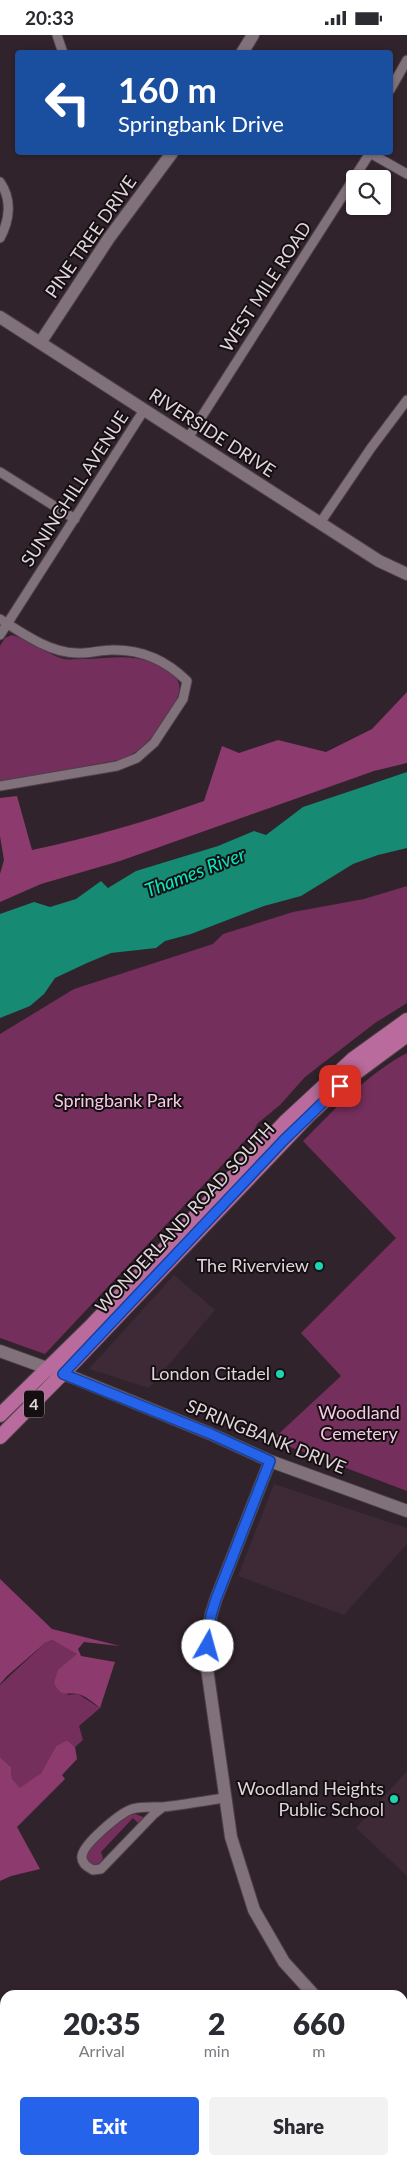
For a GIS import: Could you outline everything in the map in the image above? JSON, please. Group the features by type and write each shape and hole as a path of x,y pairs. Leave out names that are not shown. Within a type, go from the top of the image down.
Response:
{"main road":[{"path":"244,50 253,35"},
{"name":"PINE TREE DRIVE","path":"40,343 109,238 171,155"},
{"name":"RIVERSIDE DRIVE","path":"0,317 379,561 407,574"},
{"name":"WONDERLAND ROAD SOUTH","path":"0,1415 48,1369 238,1174 285,1122 353,1059 407,1020"},
{"name":"WONDERLAND ROAD SOUTH","path":"0,1437 63,1374 310,1114 349,1078 407,1035"},
{"name":"SPRINGBANK DRIVE","path":"0,1351 63,1374 211,1434 270,1461 407,1511"},
{"path":"270,1461 211,1615 206,1661 231,1837 254,1910 284,1962 309,1990"}],"street":[{"path":"57,35 62,50"},
{"path":"393,86 407,60"},
{"name":"WEST MILE ROAD","path":"188,438 369,155"},
{"path":"374,155 407,174"},
{"path":"0,183 5,190 9,209 6,227 0,238"},
{"path":"320,523 370,448 407,400"},
{"name":"SUNINGHILL AVENUE","path":"0,635 3,621 75,519 144,410"},
{"path":"0,472 75,519"},
{"path":"0,786 117,765 137,758 154,743 183,699 187,681 176,670 153,656 113,650 76,653 50,648 3,621"},
{"path":"164,1807 154,1814 101,1869 93,1870 84,1864 82,1859 84,1850 117,1816 134,1809 164,1807 224,1798"}],"shaded area":[{"path":"407,692 407,763 374,771 120,861 41,884 0,902 0,874 4,860 0,836 0,798 17,796 32,850 97,834 204,801 222,746 239,753 278,740 326,752 372,729"},
{"path":"174,1275 215,1310 149,1388 89,1369"},
{"path":"274,1484 407,1528 407,1544 344,1615 238,1576"},
{"path":"0,1579 52,1629 120,1646 84,1642 78,1649 81,1656 115,1662 100,1708 84,1696 59,1691 54,1683 58,1670 77,1654 52,1640 45,1643 0,1684"},
{"path":"67,1740 75,1747 77,1759 62,1775 65,1779 17,1827 40,1869 11,1876 0,1881 0,1757 11,1767 12,1779 20,1788 41,1773 56,1746"},
{"name":"Woodland Heights Public School","path":"407,1771 407,1876 356,1828"}],"green space":[{"path":"12,635 64,659 129,657 150,661 171,673 178,681 180,689 173,706 158,730 141,748 124,759 0,782 0,646 5,638"},
{"name":"Springbank Park","path":"407,886 407,1003 375,1023 305,1077 280,1105 258,1123 253,1132 45,1354 0,1338 0,1034 74,989 213,944 223,934 293,912 364,899"},
{"name":"Woodland Cemetery","path":"407,1053 407,1491 272,1440 341,1376 301,1333 396,1238 303,1141 339,1105 378,1071"},
{"path":"52,1640 78,1654 67,1695 78,1694 100,1708 79,1726 83,1740 75,1747 67,1740 56,1746 41,1773 20,1789 12,1779 11,1767 0,1757 0,1685 45,1643"},
{"path":"135,1814 143,1817 144,1821 139,1824 133,1818 101,1852 103,1858 100,1863 94,1865 89,1863 87,1858 88,1851 103,1834 121,1819"}],"water":[{"name":"Thames River","path":"407,772 407,848 378,855 353,864 301,896 264,906 191,934 165,941 156,948 111,953 87,963 55,978 44,994 30,1006 0,1018 0,914 34,902 50,907 76,899 101,881 108,888 136,871 218,846 254,831 266,835 303,807"}],"place":[{"name":"The Riverview","path":"319,1266"},
{"name":"London Citadel","path":"280,1374"},
{"name":"Woodland Heights Public School","path":"394,1799"}],"route":[{"path":"208,1646 211,1615 216,1599 270,1461 211,1434 63,1374 284,1140 340,1086"}]}
